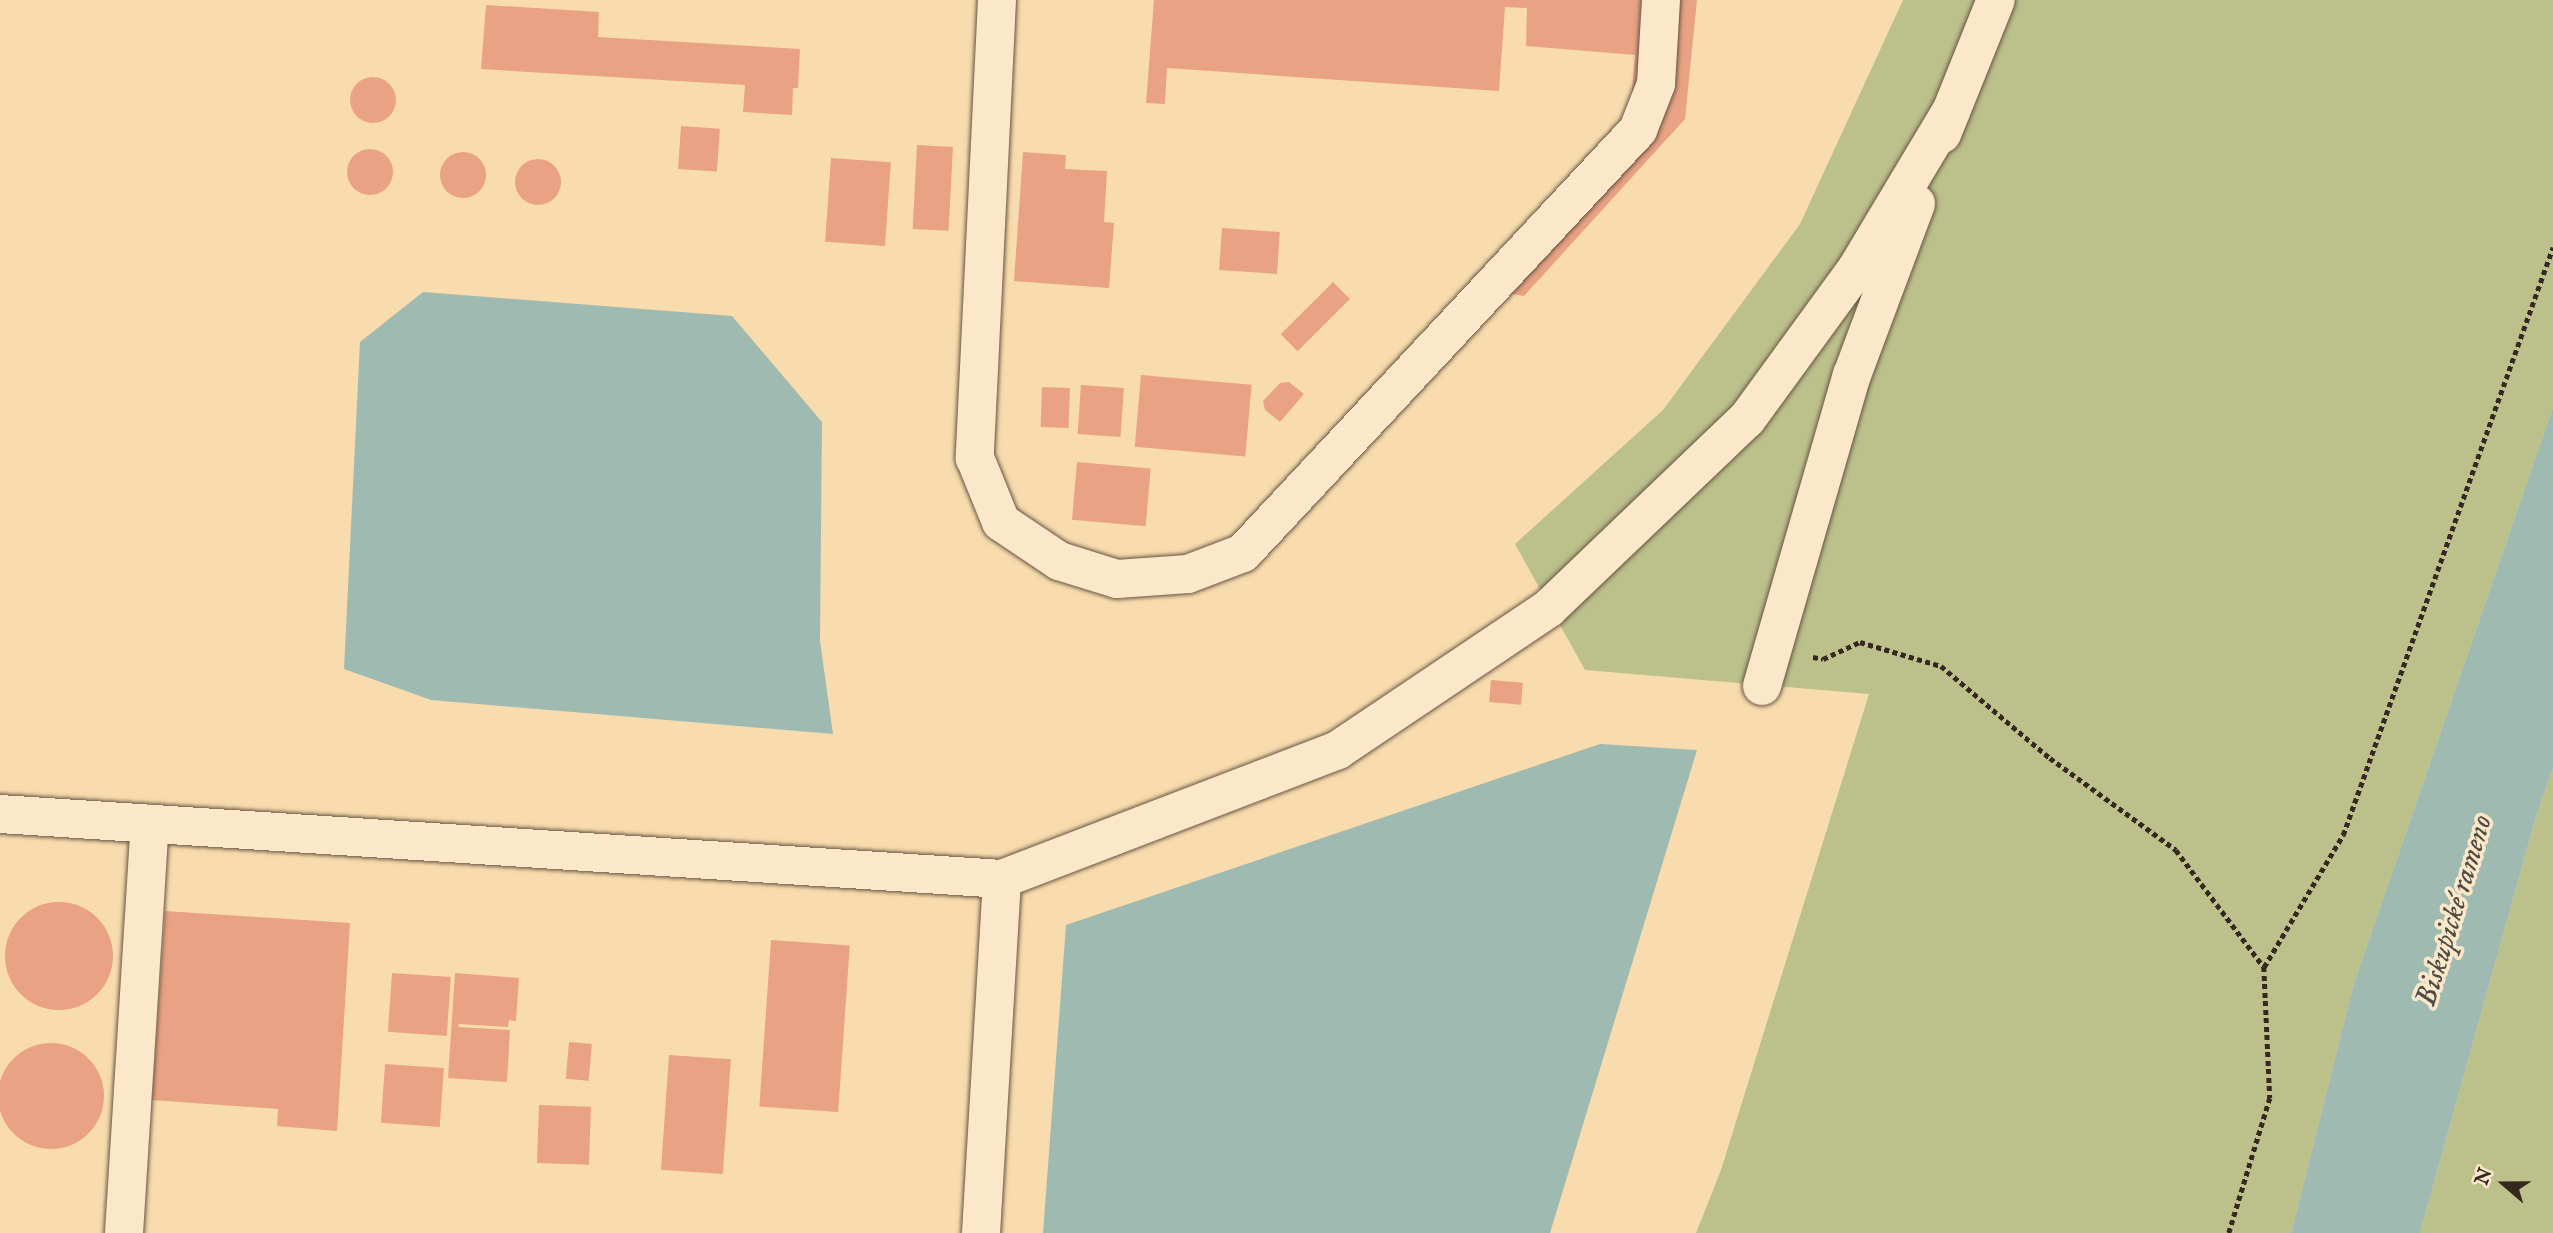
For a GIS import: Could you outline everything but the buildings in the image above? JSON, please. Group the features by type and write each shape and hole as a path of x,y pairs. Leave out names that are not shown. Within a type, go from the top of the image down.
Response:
{"lane":[{"path":"997,0 975,458 1001,522 1059,561 1117,579 1188,573 1243,553 1638,130 1656,85 1661,0"},
{"path":"1762,686 1852,375 1951,111 1996,0"},
{"path":"0,814 1002,880 1338,750 1549,608 1747,419 1857,268 1951,111"},
{"path":"124,1233 150,824"},
{"path":"981,1233 1002,880"}],"path":[{"path":"2229,1233 2270,1098 2264,967 2343,835 2553,247"},
{"path":"1771,649 1823,659 1860,642 1941,666 2050,758 2176,850 2264,967"}],"green space":[{"path":"1903,0 2553,0 2553,407 2354,983 2291,1233 1696,1233 1721,1170 1869,694 1585,670 1515,544 1663,410 1800,224"},
{"path":"2553,768 2553,1233 2420,1233 2537,813"}],"water":[{"path":"423,292 732,316 822,422 820,641 833,734 431,700 344,669 360,342"},
{"name":"Biskupické rameno","path":"2553,407 2553,768 2537,813 2420,1233 2291,1233 2354,983"},
{"path":"1600,744 1697,750 1550,1233 1043,1233 1066,925"}]}
